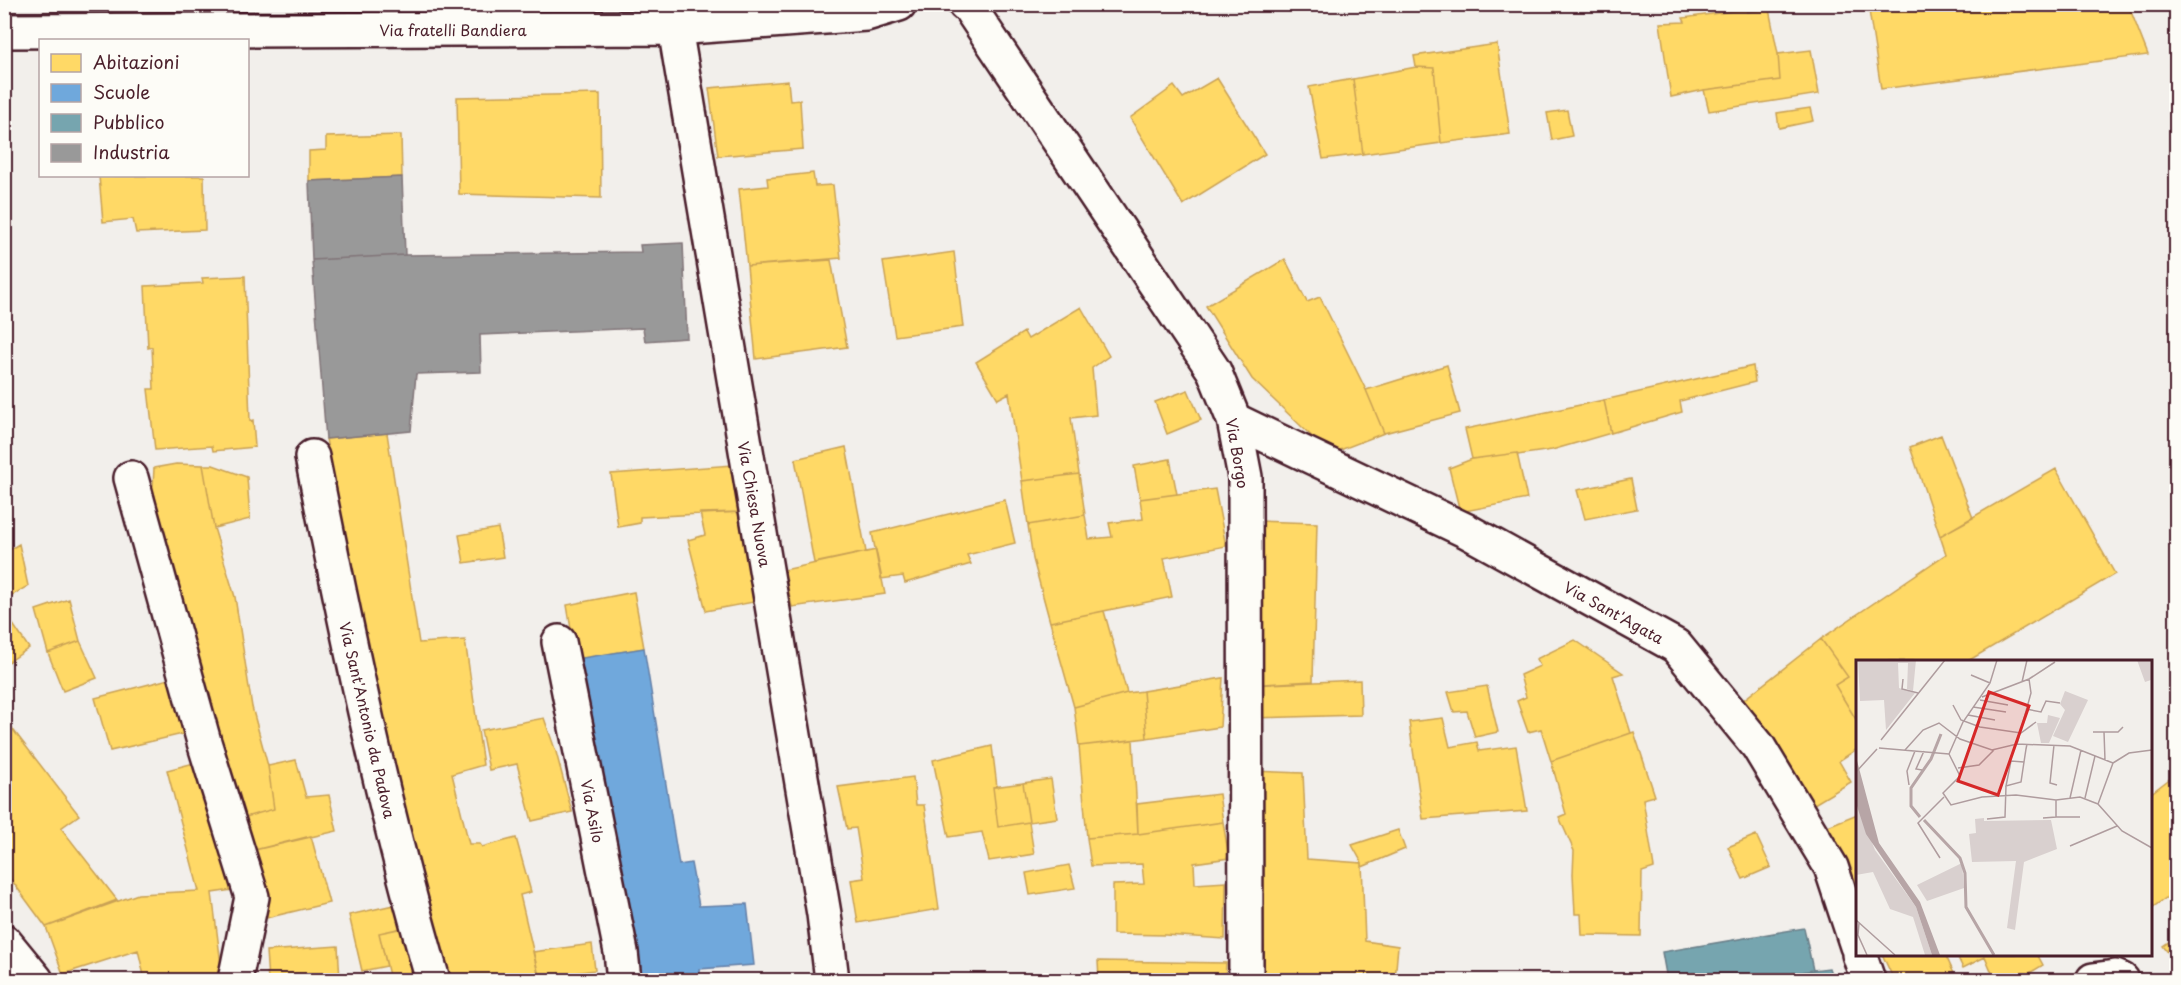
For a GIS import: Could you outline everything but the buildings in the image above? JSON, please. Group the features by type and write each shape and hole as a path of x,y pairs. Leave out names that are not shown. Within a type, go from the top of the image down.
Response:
{"street":[{"name":"Via fratelli Bandiera","path":"4,31 81,18 866,14 899,4"},
{"name":"Via Borgo","path":"965,4 983,27 1214,371 1234,420 1245,477 1246,981"},
{"name":"Via Chiesa Nuova","path":"671,16 820,891 832,981"},
{"name":"Via Sant'Agata","path":"1234,420 1467,531 1676,646 1758,746 1819,846 1831,867 1856,943"},
{"name":"Via Sant'Antonio da Padova","path":"312,457 346,630 413,911 433,981"},
{"path":"131,477 204,742 252,897 235,981"},
{"name":"Via Asilo","path":"559,642 621,952 624,981"},
{"path":"4,941 36,981"},
{"path":"1859,955 1868,981"},
{"path":"2093,981 2115,977 2122,981"}]}
